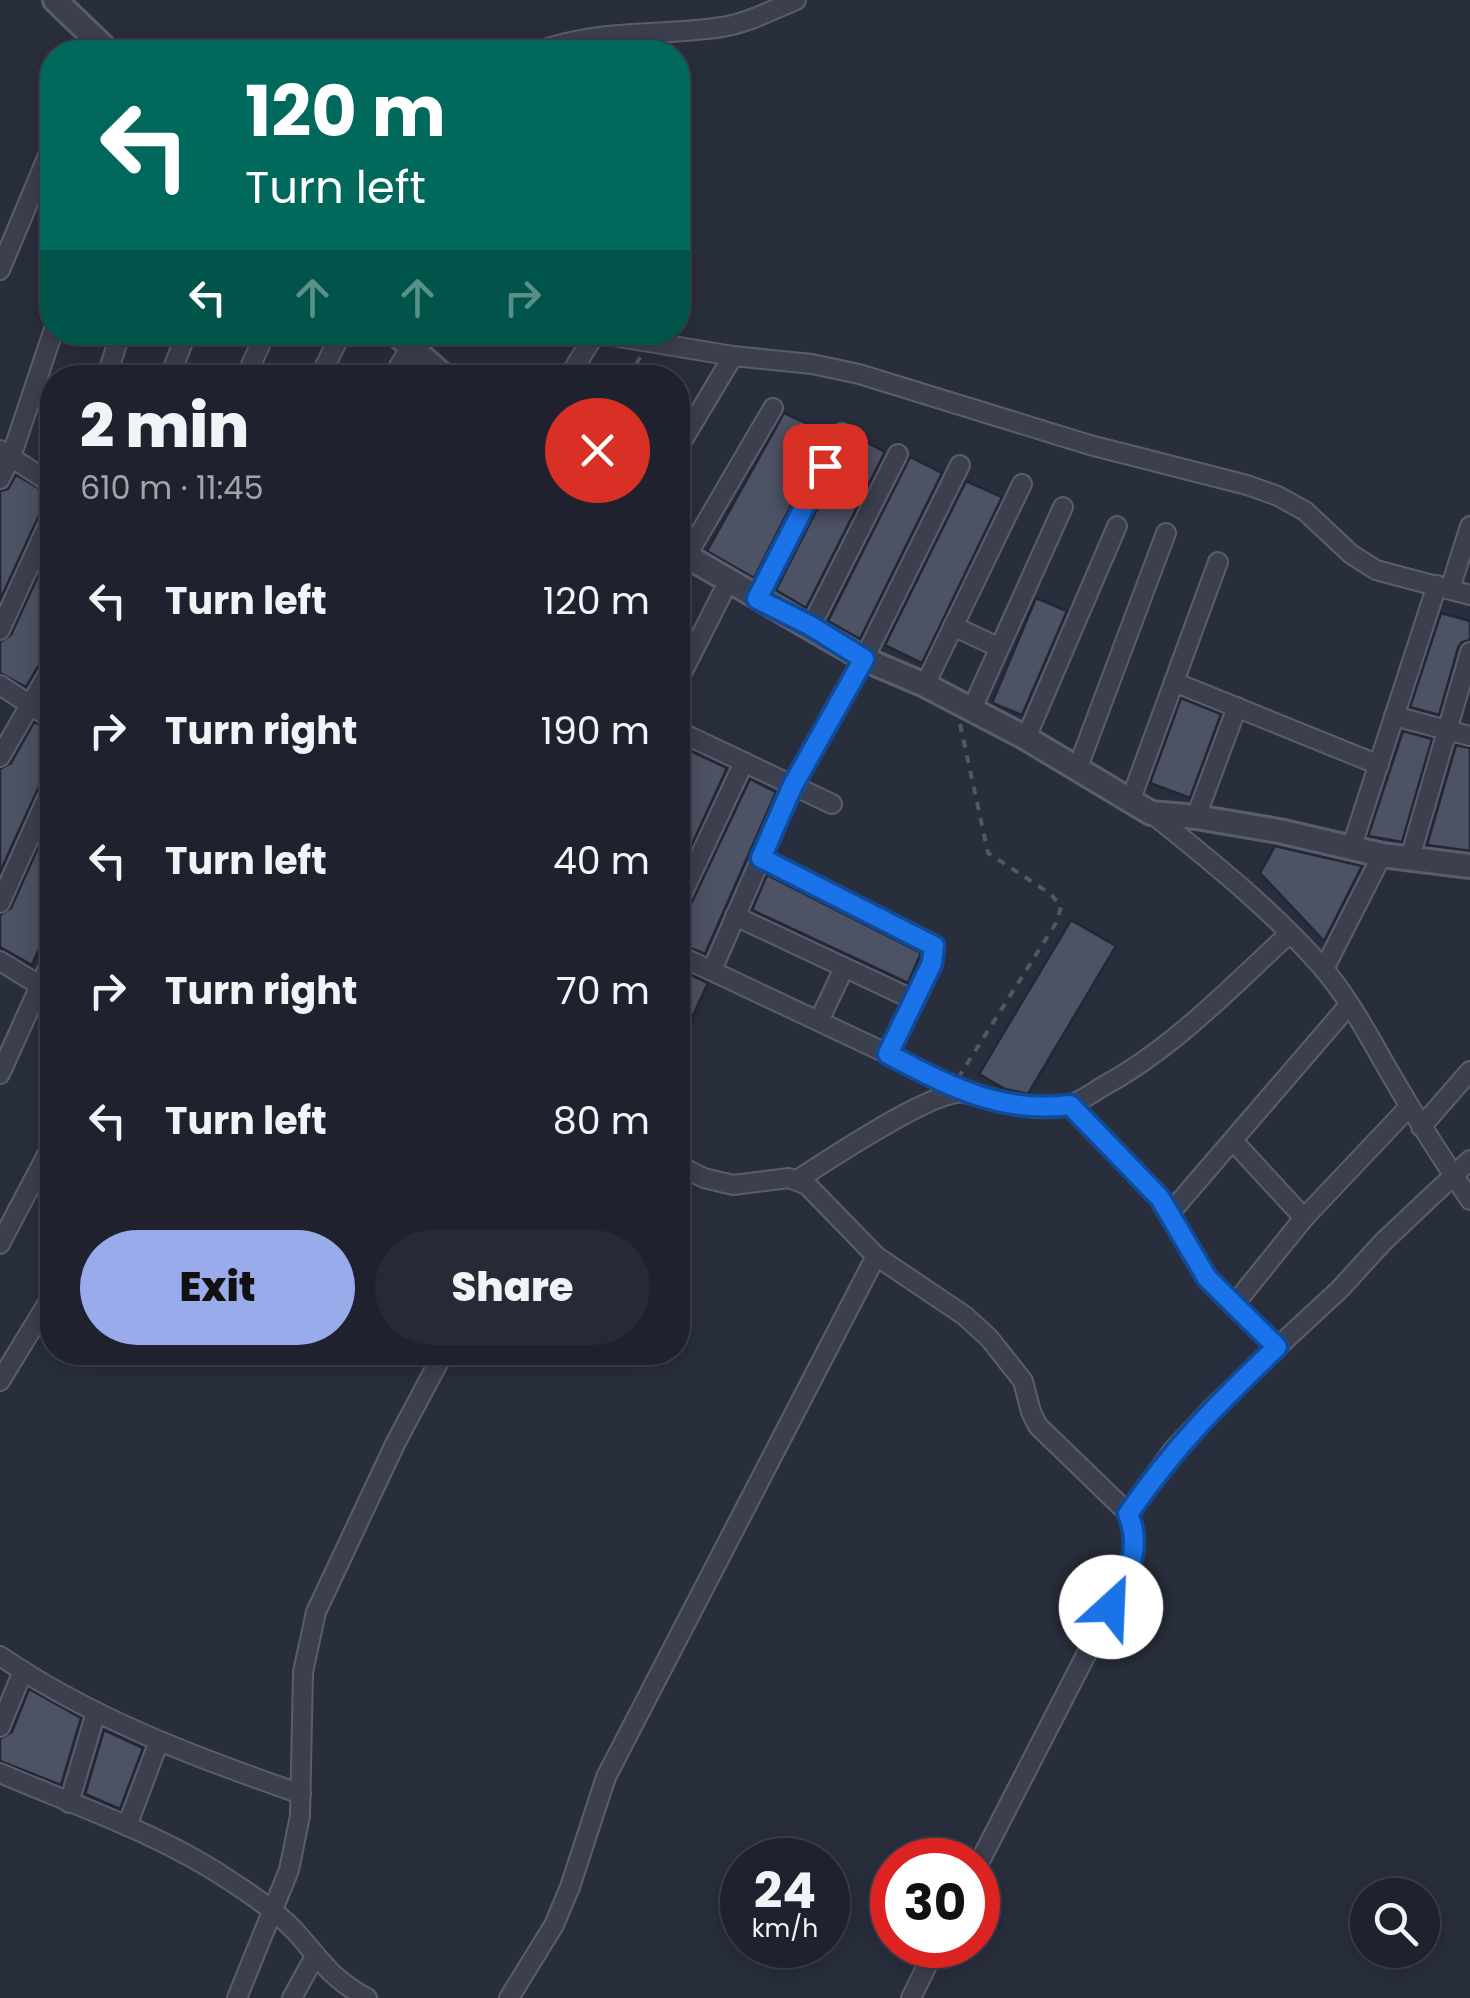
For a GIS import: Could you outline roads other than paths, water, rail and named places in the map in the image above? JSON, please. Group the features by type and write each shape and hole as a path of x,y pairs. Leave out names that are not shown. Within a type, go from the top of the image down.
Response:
{"street":[{"path":"55,0 92,40"},
{"path":"579,40 724,27 796,0"},
{"path":"0,270 40,194"},
{"path":"408,345 431,365"},
{"path":"662,345 788,360 859,374 1090,445 1247,485 1305,511 1352,554 1376,570 1470,595"},
{"path":"690,428 733,356"},
{"path":"0,479 40,366"},
{"path":"690,541 773,408"},
{"path":"757,599 842,432"},
{"path":"6,454 40,476"},
{"path":"811,626 898,454"},
{"path":"712,970 793,785 864,659 960,465"},
{"path":"925,686 1022,484"},
{"path":"963,706 998,647 1063,506"},
{"path":"1026,738 1117,526"},
{"path":"1352,849 1394,716 1470,526"},
{"path":"1078,767 1166,533"},
{"path":"0,630 40,542"},
{"path":"690,559 864,659 925,686 1078,767 1131,798 1206,857 1324,969 1470,1200"},
{"path":"1131,798 1218,562"},
{"path":"690,657 728,582"},
{"path":"953,626 998,647"},
{"path":"1410,858 1470,652"},
{"path":"1174,682 1378,765"},
{"path":"0,685 40,712"},
{"path":"0,756 40,686"},
{"path":"1196,817 1237,708"},
{"path":"1394,716 1470,736"},
{"path":"690,740 832,804"},
{"path":"690,877 744,762"},
{"path":"1151,813 1279,831 1382,856 1470,866"},
{"path":"0,903 40,814"},
{"path":"1324,969 1382,856"},
{"path":"761,858 934,946 932,963 888,1054"},
{"path":"735,916 914,1000"},
{"path":"690,961 956,1090 1035,1108 1070,1105 1169,1044 1290,933"},
{"path":"0,961 40,987"},
{"path":"820,1022 844,968"},
{"path":"0,1074 40,1002"},
{"path":"1170,1213 1350,1005"},
{"path":"1421,1127 1470,1071"},
{"path":"797,1180 956,1090"},
{"path":"1070,1105 1160,1198 1207,1278 1277,1347"},
{"path":"1234,1306 1304,1218 1409,1106"},
{"path":"1234,1142 1304,1218"},
{"path":"1128,1514 1173,1450 1215,1404 1340,1289 1452,1173 1470,1160"},
{"path":"0,1244 40,1167"},
{"path":"690,1172 733,1185 797,1180 818,1194 876,1256 965,1316 989,1338 1024,1382 1038,1426 1128,1514 1136,1546 1128,1573 992,1838"},
{"path":"509,1998 554,1925 606,1777 876,1256"},
{"path":"0,1381 40,1316"},
{"path":"237,1998 289,1870 300,1816 303,1672 316,1612 437,1365"},
{"path":"0,1656 96,1712 159,1742 301,1794"},
{"path":"0,1727 23,1672"},
{"path":"69,1803 96,1712"},
{"path":"127,1826 159,1742"},
{"path":"0,1773 194,1857 296,1932 342,1992 367,1998"},
{"path":"292,1998 314,1958"},
{"path":"911,1998 926,1968"}]}
